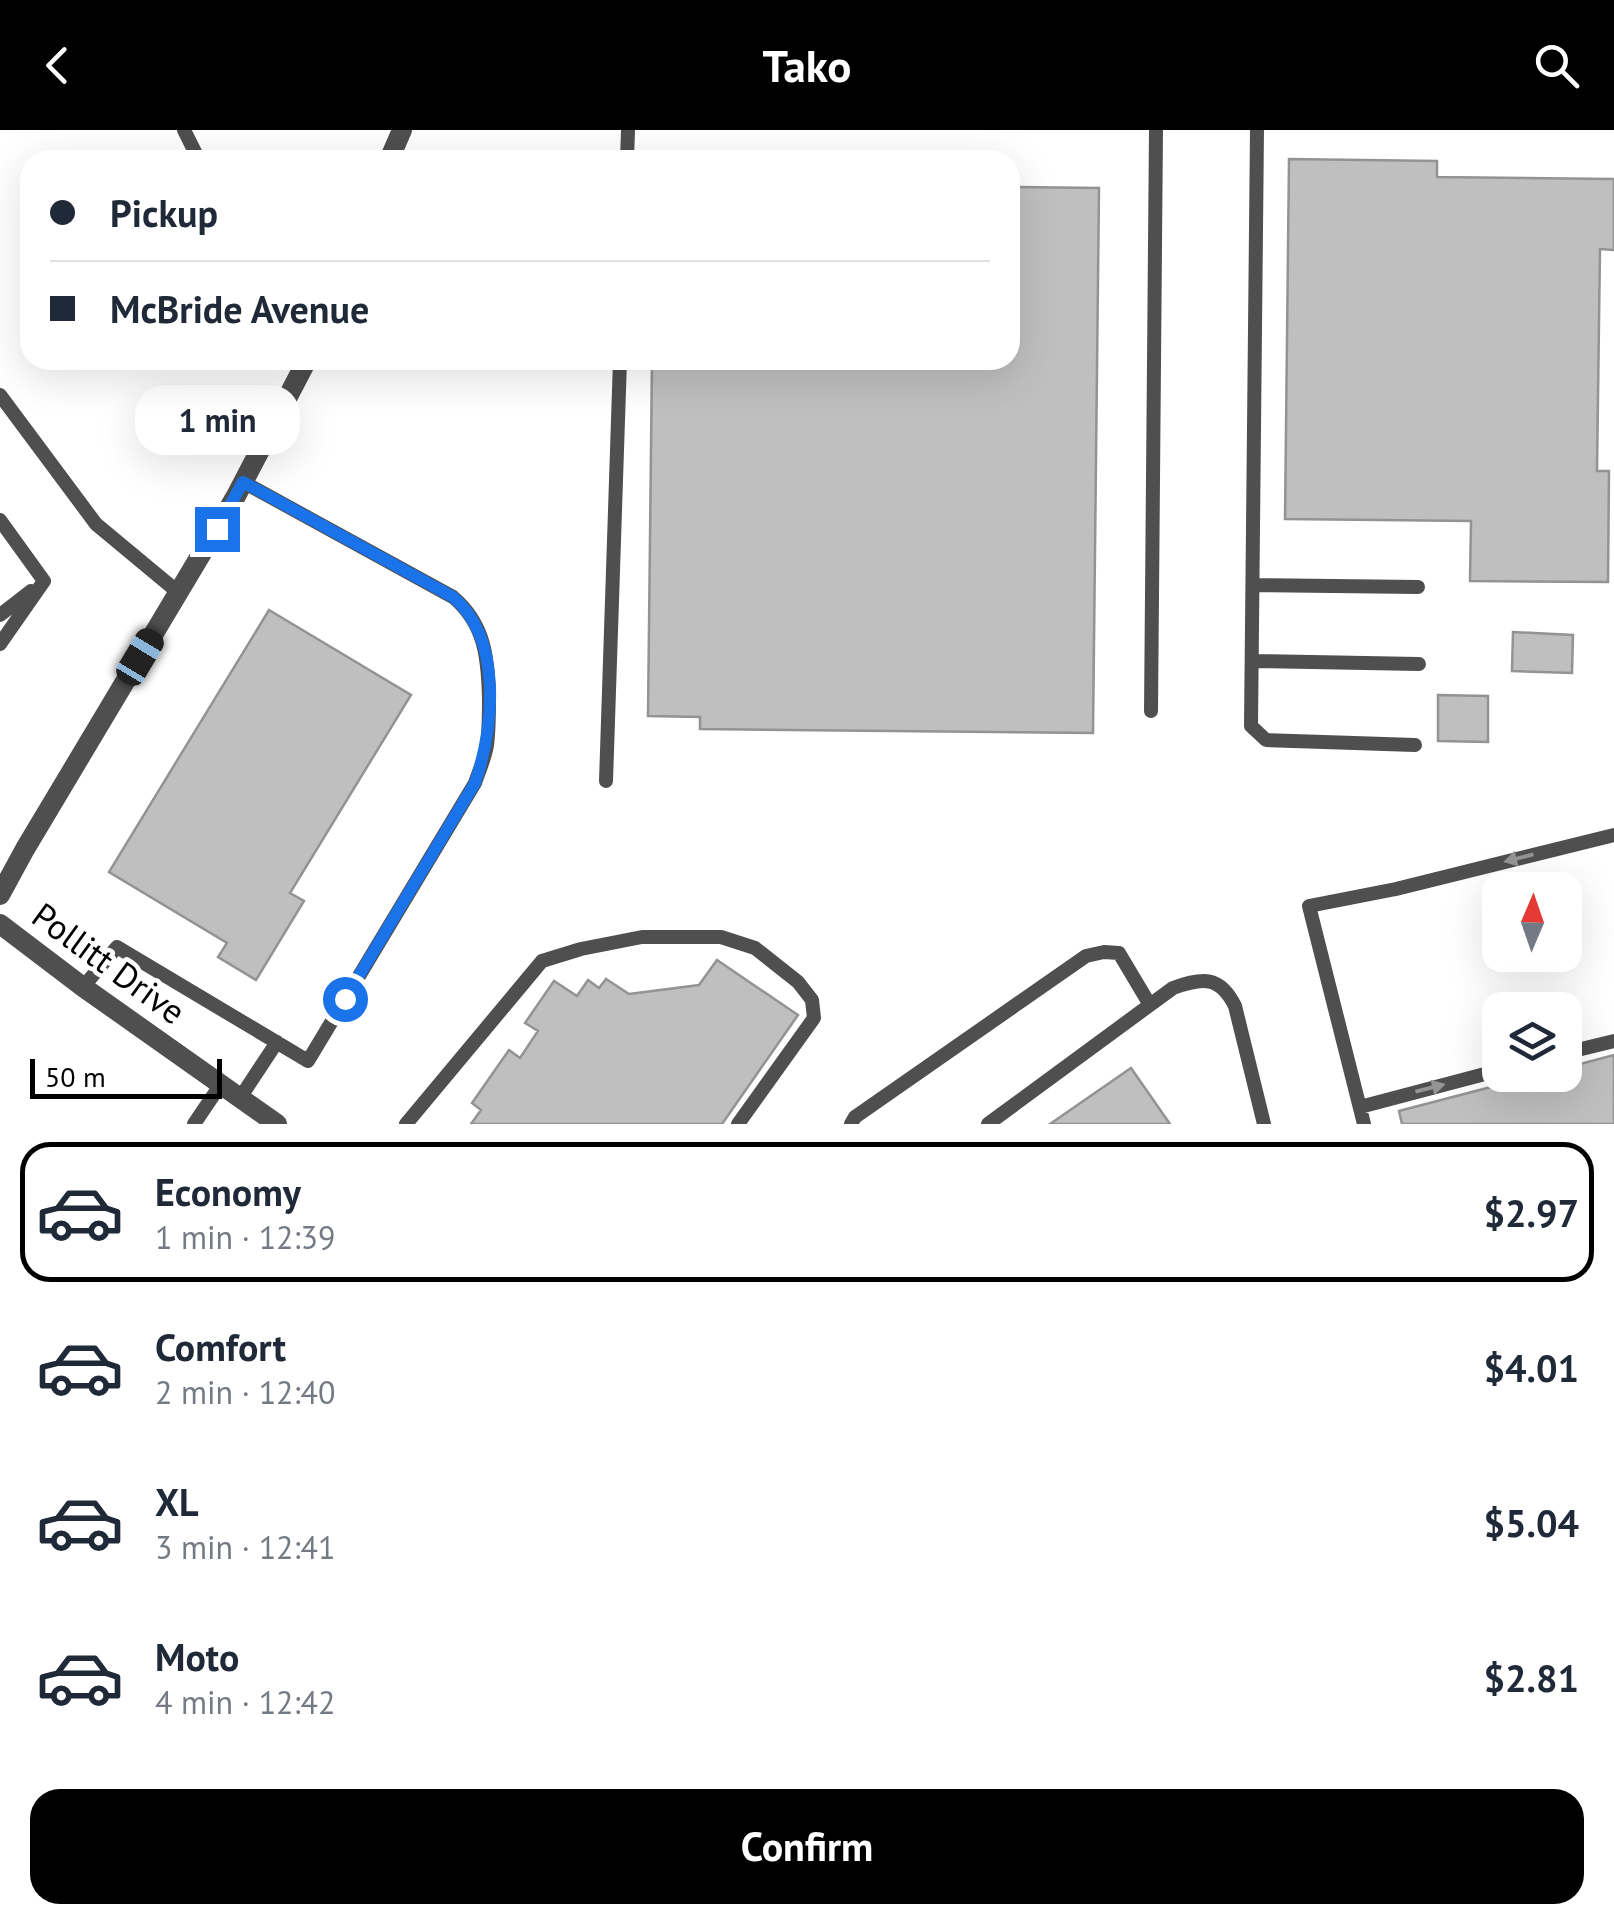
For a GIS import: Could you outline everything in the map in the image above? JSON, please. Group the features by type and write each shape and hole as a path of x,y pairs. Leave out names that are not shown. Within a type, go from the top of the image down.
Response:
{"street":[{"path":"0,896 243,482 299,370"},
{"name":"Pollitt Drive","path":"0,924 277,1124"}],"lane":[{"path":"1151,711 1156,130"},
{"path":"1257,130 1252,726 1266,740 1415,745"},
{"path":"606,781 620,370"},
{"path":"0,395 96,524 179,593"},
{"path":"83,986 117,947 308,1061 475,783 486,749 489,718 485,644 473,619 453,597 243,482"},
{"path":"0,520 44,581"},
{"path":"0,614 44,581"},
{"path":"0,644 44,581"},
{"path":"1253,584 1418,587"},
{"path":"1252,661 1419,664"},
{"path":"1364,1124 1309,906 1396,889 1614,835"},
{"path":"414,1121 542,961 642,937 695,935 720,936 756,948 798,982 812,1000 814,1018 738,1124"},
{"path":"851,1124 1086,956 1119,952 1150,1005"},
{"path":"988,1124 1173,988 1193,980 1218,983 1235,1006 1264,1124"},
{"path":"1582,1048 1614,1040"},
{"path":"240,1098 276,1042"},
{"path":"1360,1107 1482,1075"},
{"path":"194,1124 221,1084"}],"building":[{"path":"1289,159 1437,161 1437,177 1614,179 1614,250 1600,249 1597,471 1609,471 1608,582 1470,581 1471,521 1285,519"},
{"path":"1020,187 1099,188 1093,733 700,729 700,717 648,716 652,370 1020,370"},
{"path":"269,610 411,695 290,893 304,901 256,980 218,957 227,943 109,872"},
{"path":"1513,632 1573,635 1572,673 1512,671"},
{"path":"1438,695 1488,696 1488,742 1438,741"},
{"path":"717,960 798,1015 722,1124 471,1124 481,1110 472,1103 509,1050 520,1058 538,1031 525,1023 554,981 577,996 588,980 599,988 606,979 629,994 699,985"},
{"path":"1614,1055 1614,1124 1402,1124 1399,1111 1482,1089 1582,1092 1582,1063"},
{"path":"1131,1068 1170,1124 1050,1124"}],"route":[{"path":"217,529 243,482 453,597 473,619 485,644 489,718 486,749 475,783 345,999"}]}
